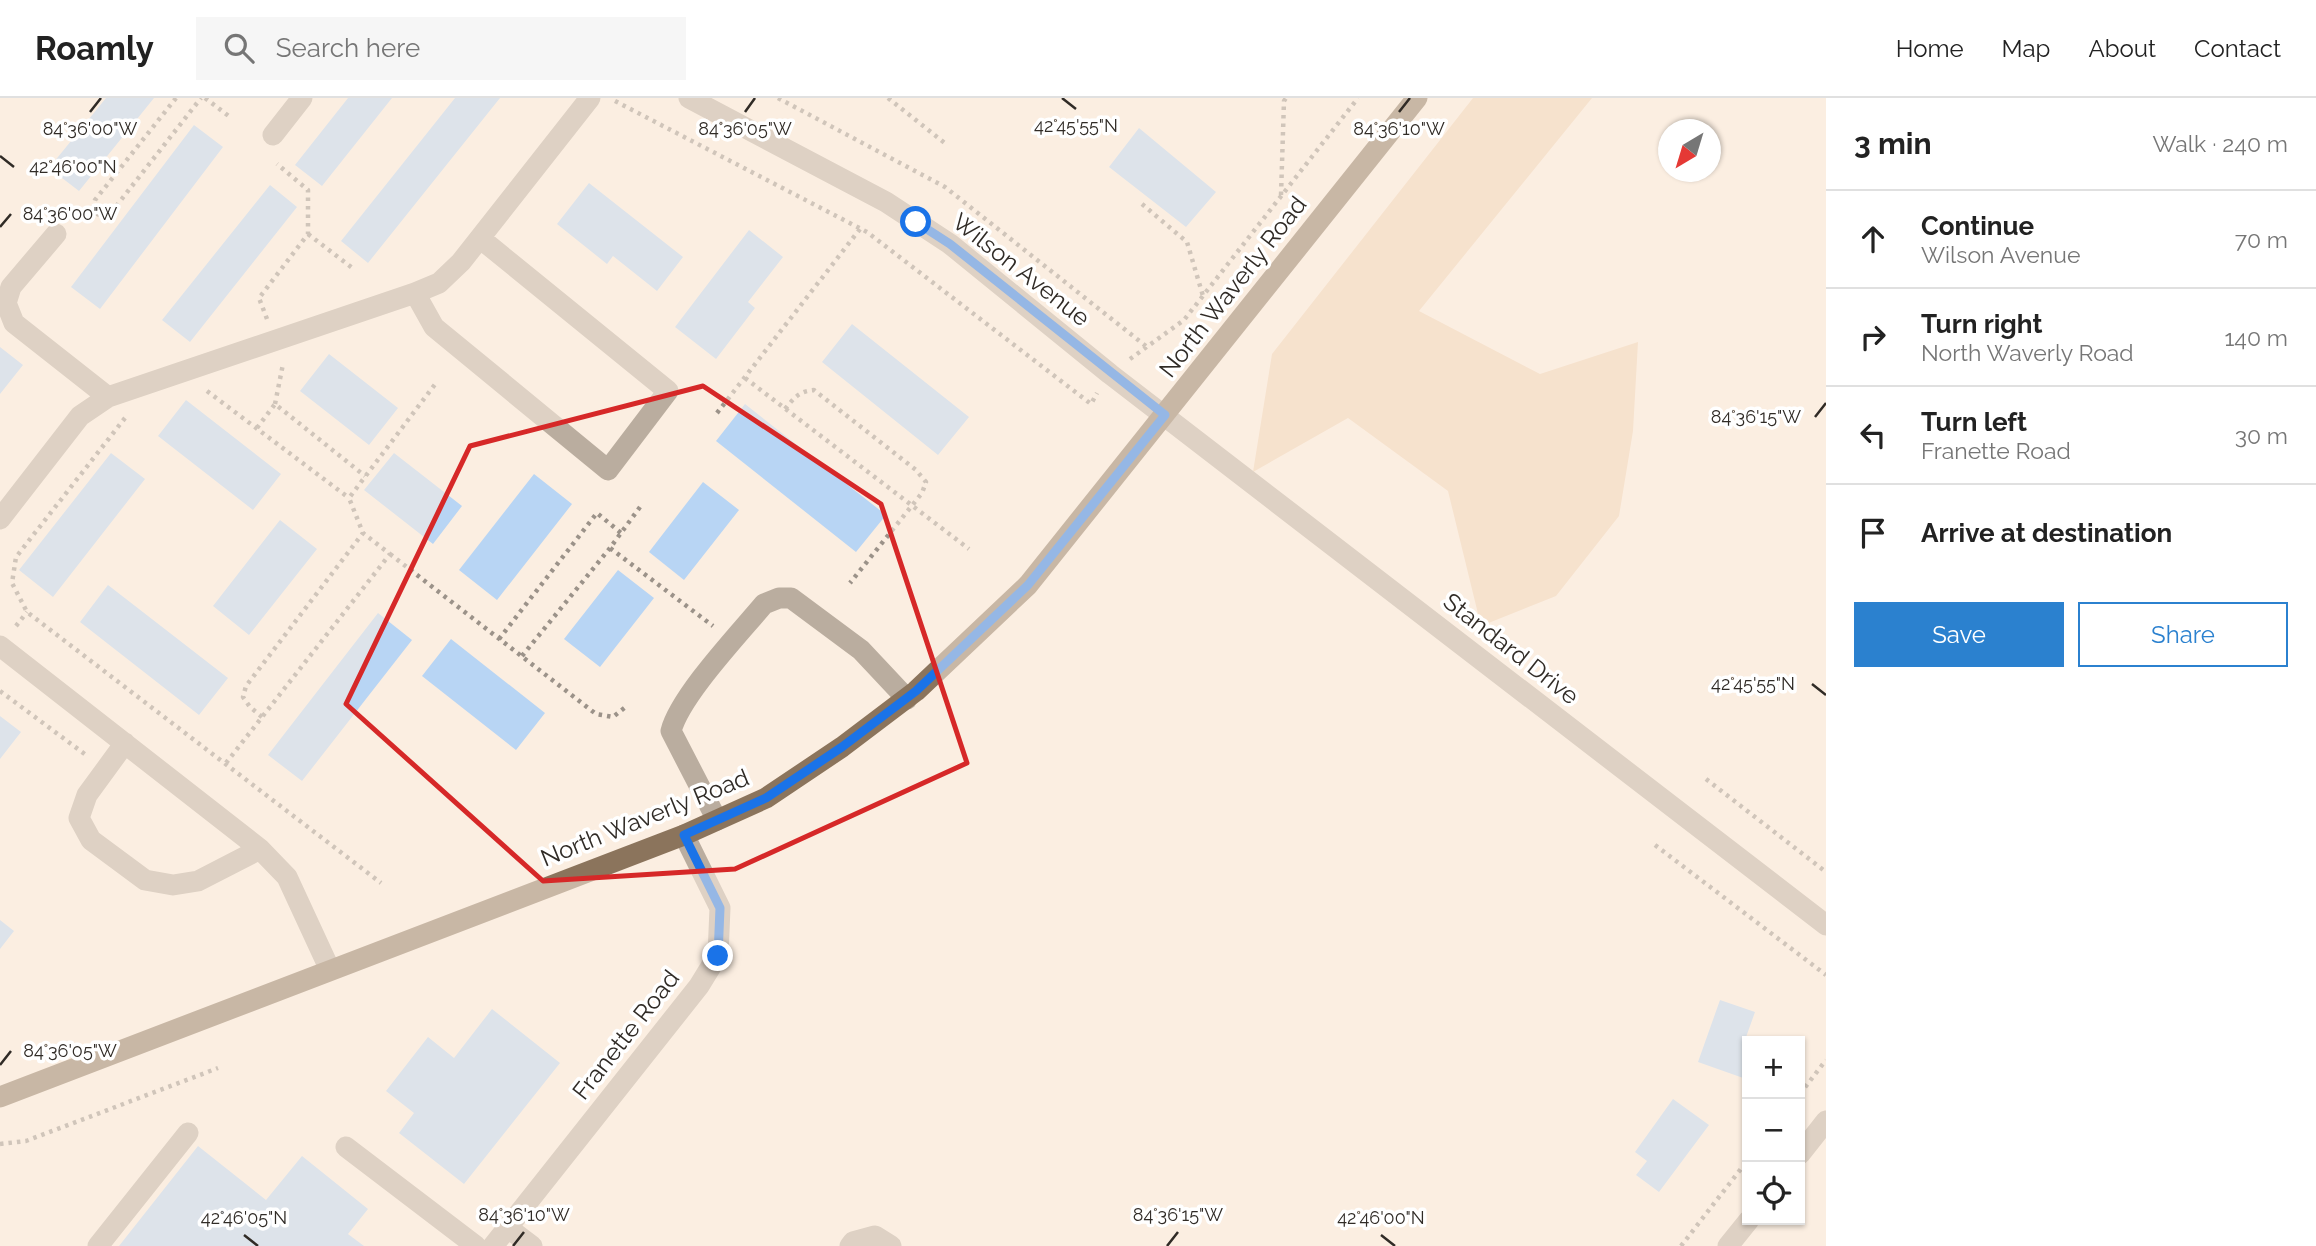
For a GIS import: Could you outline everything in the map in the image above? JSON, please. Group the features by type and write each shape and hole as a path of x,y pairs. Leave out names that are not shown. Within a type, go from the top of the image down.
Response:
{"main road":[{"name":"North Waverly Road","path":"0,1097 684,835 766,798 842,747 907,699 1028,585 1417,98"}],"street":[{"path":"272,135 302,98"},
{"path":"0,519 80,416 108,397 439,283 481,239 590,98"},
{"name":"Wilson Avenue","path":"689,98 886,202 950,244 1165,415"},
{"path":"56,234 11,287 6,303 14,323 108,397"},
{"path":"415,293 434,327 608,470 668,391 481,239"},
{"name":"Standard Drive","path":"1165,415 1826,925"},
{"path":"717,820 671,731 674,718 686,700 764,604 779,598 791,598 861,650 907,699"},
{"path":"0,646 260,849 287,877 330,970"},
{"path":"125,743 87,795 79,817 90,840 145,880 173,886 198,881 260,849"},
{"name":"Franette Road","path":"493,1246 699,986 718,956 720,908 684,835"},
{"path":"1805,1148 1826,1121"},
{"path":"98,1246 188,1133"},
{"path":"346,1147 477,1246"},
{"path":"1728,1246 1745,1225"},
{"path":"507,1227 532,1246"},
{"path":"850,1246 853,1242 875,1236 891,1246"}],"path":[{"path":"176,98 94,201 93,207 97,214 104,217 110,214 203,98 230,117"},
{"path":"610,98 860,229 1091,404 1110,373 1184,320 1358,98"},
{"path":"778,98 945,187 1147,347"},
{"path":"888,98 946,144"},
{"path":"1281,196 1286,98"},
{"path":"259,298 308,234 308,190 277,164"},
{"path":"1142,204 1187,242 1203,296"},
{"path":"717,413 860,229"},
{"path":"308,234 355,270"},
{"path":"745,378 969,549"},
{"path":"349,498 436,383"},
{"path":"203,388 349,498 363,533 596,714 612,717 628,705"},
{"path":"785,409 795,396 814,390 916,470 926,482 922,493 850,583"},
{"path":"257,428 275,404 365,476"},
{"path":"131,412 16,557 12,583 27,612 382,883"},
{"path":"522,656 640,507"},
{"path":"499,639 597,513 621,533"},
{"path":"262,717 243,697 246,686 363,533"},
{"path":"610,548 733,641"},
{"path":"226,763 390,554"},
{"path":"0,691 106,771"},
{"path":"1706,779 1826,872"},
{"path":"1656,845 1826,975"},
{"path":"1805,1087 1826,1060"},
{"path":"0,1144 26,1141 218,1068"},
{"path":"1681,1246 1746,1162"}],"highlighted area":[{"path":"703,386 881,504 967,763 735,869 543,881 346,704 470,446"}],"shaded area":[{"path":"1473,98 1592,98 1419,311 1540,374 1638,342 1633,431 1619,516 1556,596 1481,626 1448,491 1348,418 1253,472 1272,354"}],"building":[{"path":"106,98 154,98 79,191 49,168"},
{"path":"348,98 392,98 322,186 295,165"},
{"path":"455,98 500,98 368,263 341,241"},
{"path":"194,125 223,147 100,309 71,287"},
{"path":"1139,128 1216,192 1186,227 1109,167"},
{"path":"589,183 683,257 657,291 613,256 607,264 557,224"},
{"path":"270,185 297,207 190,342 162,320"},
{"path":"749,230 783,257 748,302 755,308 716,359 675,327"},
{"path":"852,324 969,417 938,455 822,362"},
{"path":"0,347 23,365 0,394"},
{"path":"329,354 398,408 369,445 300,391"},
{"path":"186,400 281,474 253,510 158,436"},
{"path":"745,404 886,515 856,552 716,441"},
{"path":"111,453 145,479 53,597 19,570"},
{"path":"394,453 462,506 433,544 364,490"},
{"path":"534,474 572,504 497,600 459,570"},
{"path":"703,482 739,510 684,580 649,552"},
{"path":"280,520 317,549 249,635 213,606"},
{"path":"618,570 654,598 600,667 564,639"},
{"path":"108,585 228,678 199,715 80,622"},
{"path":"378,613 412,640 302,781 268,755"},
{"path":"451,639 545,713 516,750 422,676"},
{"path":"0,716 21,732 0,759"},
{"path":"0,920 14,931 0,949"},
{"path":"1720,1000 1755,1012 1746,1036 1742,1036 1742,1078 1698,1062"},
{"path":"492,1009 560,1063 464,1184 399,1133 414,1113 386,1091 428,1037 454,1058"},
{"path":"1673,1099 1709,1125 1659,1192 1636,1175 1647,1161 1635,1152"},
{"path":"198,1146 266,1200 302,1156 368,1209 348,1234 364,1246 119,1246"}],"route":[{"path":"718,956 720,908 684,835 766,798 842,747 916,691 1028,585 1165,415 950,244 916,222"}]}
